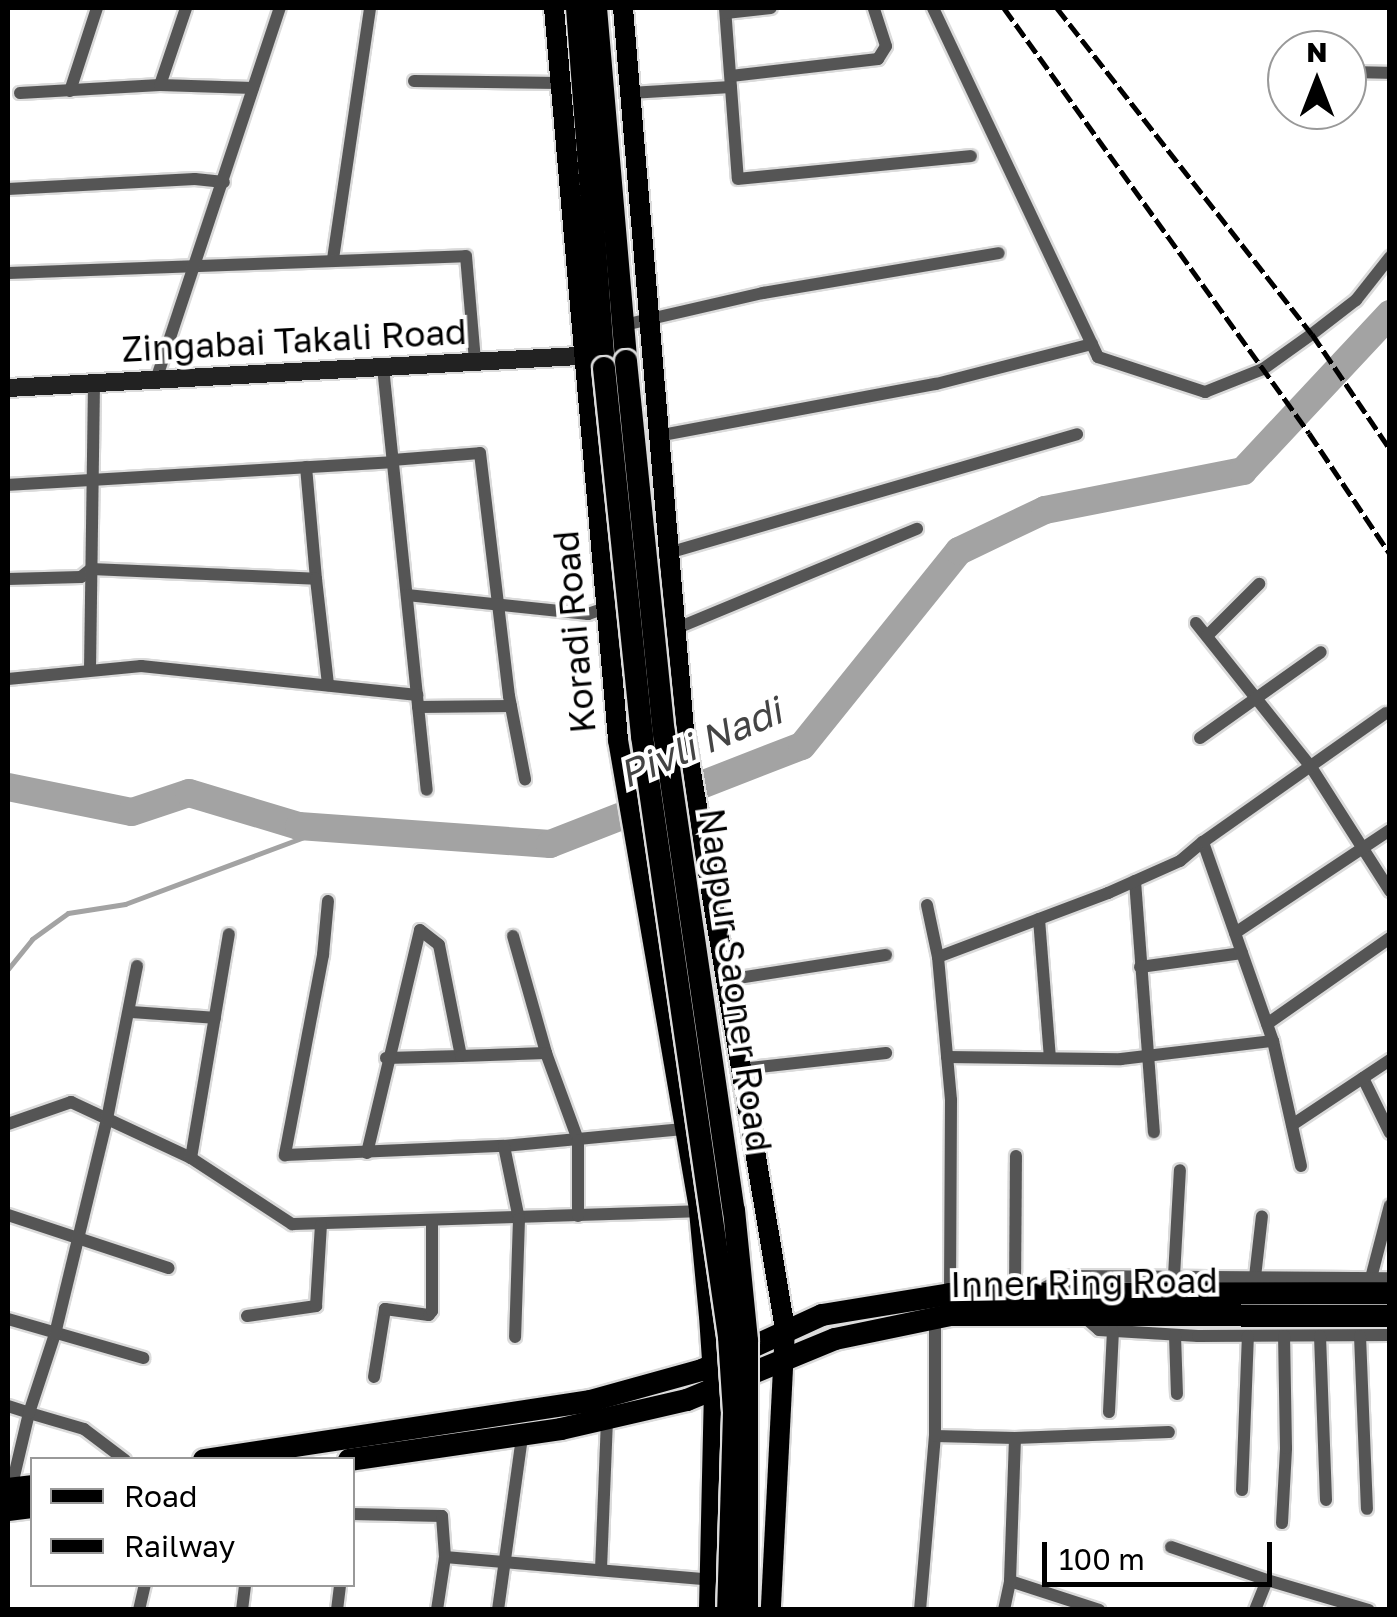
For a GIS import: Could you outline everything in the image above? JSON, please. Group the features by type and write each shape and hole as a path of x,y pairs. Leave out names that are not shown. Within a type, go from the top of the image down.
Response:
{"highway":[{"path":"577,8 616,323"},
{"path":"596,8 616,323"},
{"name":"Koradi Road","path":"609,359 616,323"},
{"path":"609,359 650,355"},
{"name":"Nagpur Saoner Road","path":"609,359 632,659 730,1337 734,1414 728,1610"},
{"name":"Nagpur Saoner Road","path":"609,359 739,1258 749,1381 747,1610"},
{"name":"Inner Ring Road","path":"714,1388 834,1339 945,1309 1025,1293 1292,1315 1380,1285"},
{"name":"Inner Ring Road","path":"713,1364 785,1329 822,1316 945,1309 1082,1315 1390,1316"},
{"path":"224,1457 590,1401 713,1364"},
{"path":"355,1459 522,1436 687,1400 714,1388"}],"main road":[{"name":"Koradi Road","path":"554,8 559,83 609,359 608,607 618,740 699,1212 714,1388"},
{"path":"623,8 684,730 785,1329 775,1608"},
{"path":"653,928 715,912"},
{"path":"709,1316 780,1296"},
{"path":"709,1610 714,1388"}],"street":[{"path":"70,91 97,8"},
{"path":"160,85 186,8"},
{"path":"156,380 198,264 280,8"},
{"path":"333,260 370,8"},
{"path":"771,8 725,10 738,179 970,156"},
{"path":"630,93 878,59 886,46 874,8"},
{"path":"933,8 1098,357 1205,392 1262,369 1300,343 1356,300 1390,257"},
{"path":"414,81 559,83"},
{"path":"20,94 160,85 253,88"},
{"path":"8,189 195,178 224,182"},
{"path":"616,323 648,322 763,293 998,253"},
{"path":"8,273 466,256 475,362"},
{"path":"657,436 936,384 1092,344"},
{"name":"Zingabai Takali Road","path":"8,388 475,362 609,359"},
{"path":"383,367 427,790"},
{"path":"90,670 94,384"},
{"path":"668,553 1077,434"},
{"path":"8,484 480,453 511,706 526,779"},
{"path":"306,466 328,685"},
{"path":"675,629 917,529"},
{"path":"8,579 80,577 91,569 316,579"},
{"path":"1207,636 1259,584"},
{"path":"407,596 588,614 608,607"},
{"path":"1196,623 1311,766 1390,891"},
{"path":"1200,738 1321,652"},
{"path":"8,678 141,666 328,685 417,701 511,706"},
{"path":"938,956 1180,861 1386,713"},
{"path":"1236,933 1390,830"},
{"path":"1203,842 1273,1042 1301,1166"},
{"path":"1135,881 1154,1132"},
{"path":"328,901 323,955 284,1155 504,1146 683,1129"},
{"path":"920,1610 945,1309 947,1057 938,956 927,905"},
{"path":"1039,919 1050,1058"},
{"path":"367,1152 386,1058 420,930 439,945 461,1056"},
{"path":"192,1158 229,934"},
{"path":"513,936 546,1053 578,1140 578,1216"},
{"path":"1267,1024 1390,938"},
{"path":"1140,967 1242,952"},
{"path":"726,980 886,955"},
{"path":"15,1494 29,1413 55,1334 107,1119 137,966"},
{"path":"130,1012 215,1018"},
{"path":"947,1057 1147,1057 1273,1042"},
{"path":"386,1058 546,1053"},
{"path":"741,1068 886,1053"},
{"path":"1292,1125 1390,1060"},
{"path":"1363,1078 1390,1133"},
{"path":"8,1124 63,1102 192,1158 292,1224 699,1212"},
{"path":"504,1146 520,1219 515,1337"},
{"path":"1016,1156 1025,1293 1066,1276 1256,1277 1380,1285 1390,1278"},
{"path":"1174,1276 1180,1170"},
{"path":"1380,1285 1390,1204"},
{"path":"8,1216 168,1268"},
{"path":"1256,1277 1262,1216"},
{"path":"374,1377 385,1310 429,1315 432,1312 432,1222"},
{"path":"248,1316 316,1306 321,1225"},
{"path":"1082,1315 1099,1330 1248,1336 1292,1315"},
{"path":"1292,1315 1320,1336 1390,1335"},
{"path":"1282,1523 1292,1315"},
{"path":"8,1319 144,1358"},
{"path":"1109,1412 1113,1331"},
{"path":"1176,1335 1177,1394"},
{"path":"1242,1490 1248,1336"},
{"path":"1320,1336 1326,1500"},
{"path":"1360,1336 1367,1509"},
{"path":"8,1406 84,1430 121,1457"},
{"path":"601,1569 607,1418"},
{"path":"935,1436 1016,1438 1169,1432"},
{"path":"498,1610 522,1436"},
{"path":"1004,1610 1010,1581 1016,1438"},
{"path":"355,1514 437,1512 446,1522 437,1610"},
{"path":"1171,1547 1369,1610"},
{"path":"445,1557 711,1580"},
{"path":"1255,1610 1267,1580"},
{"path":"1010,1581 1099,1610"}],"waterway":[{"name":"Pivli Nadi","path":"8,787 132,812 189,793 299,826 550,844 802,746 959,551 1045,510 1243,471 1390,314"},
{"path":"8,969 32,939 68,913 125,904 328,828"}],"railway":[{"path":"1004,8 1309,433 1390,554"},
{"path":"1057,8 1312,334 1390,449"}]}
